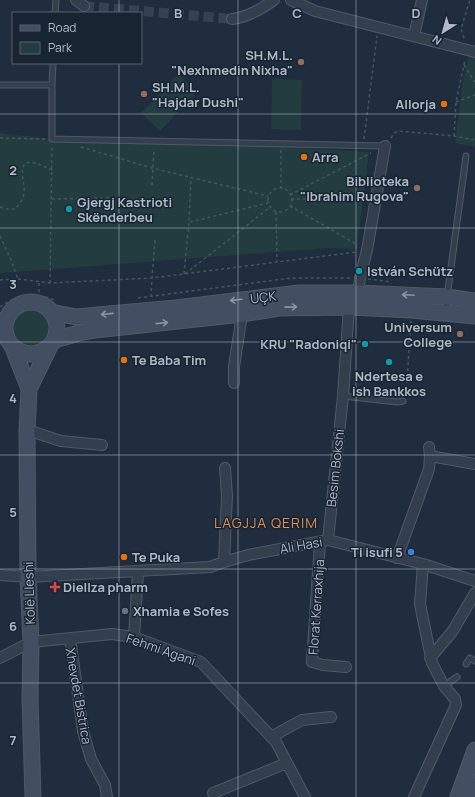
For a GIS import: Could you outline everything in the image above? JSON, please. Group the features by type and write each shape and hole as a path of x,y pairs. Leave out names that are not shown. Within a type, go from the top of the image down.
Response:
{"street":[{"path":"232,19 242,18 260,10 274,0"},
{"path":"291,0 315,11 471,51"},
{"path":"414,36 422,0"},
{"path":"358,293 385,146"},
{"name":"UÇK","path":"475,301 447,297 358,293 299,293 176,308 76,317 52,312 44,306 35,303 26,303 17,306 3,320 7,343 22,353 31,354 40,353 51,344 79,333 95,330 242,314 279,308 349,307 446,312 475,316"},
{"name":"Besim Bokshi","path":"324,541 343,396 349,307"},
{"path":"29,389 57,331 56,321 52,312"},
{"name":"UÇK","path":"234,383 234,367 242,314"},
{"path":"7,343 29,389"},
{"name":"Kolë Lleshi","path":"29,389 27,430 28,577 31,642 30,699 33,797"},
{"path":"27,430 61,441 102,445"},
{"path":"397,558 429,468 429,451 475,464"},
{"path":"224,562 227,496 225,468"},
{"name":"Ali Hasi","path":"0,575 28,577 210,567 248,555 324,541 424,564 475,581"},
{"name":"Florat Kerraxhija","path":"324,541 312,662 323,665 346,667"},
{"path":"414,797 456,705 455,698 444,686 437,675 430,658 420,604 424,564"},
{"path":"134,637 138,572"},
{"path":"430,658 452,632 475,593"},
{"name":"Fehmi Agani","path":"0,658 31,642 112,634 134,637 201,662 276,742 305,797"},
{"name":"Xhevdet Bistrica","path":"70,638 83,731 91,759 105,785 107,797"},
{"path":"271,737 302,720 331,717"},
{"path":"458,797 475,750"},
{"path":"214,793 287,763"},
{"path":"471,797 475,785"}],"lane":[{"path":"55,12 56,0"},
{"path":"53,64 52,139 385,146"},
{"path":"0,85 52,85"},
{"path":"446,312 466,156"},
{"path":"343,396 397,402 403,401"},
{"path":"466,664 470,658 475,660"},
{"path":"444,686 457,677"}],"path":[{"path":"454,136 456,102 464,65 471,51 461,29 470,0"},
{"path":"363,145 378,27"},
{"path":"464,65 475,82"},
{"path":"456,102 475,95"},
{"path":"394,132 398,131 454,136 475,140"},
{"path":"0,138 52,139 50,283"},
{"path":"152,185 154,142"},
{"path":"281,144 281,189"},
{"path":"290,195 385,146"},
{"path":"81,148 152,168 268,196"},
{"path":"0,208 15,209 24,198 23,168 25,163 31,162 52,170"},
{"path":"184,274 190,222 191,177"},
{"path":"281,189 285,190 290,195 290,206 284,212 276,212 270,207 268,203 268,196 273,190 281,189"},
{"path":"52,199 112,198"},
{"path":"291,199 376,199"},
{"path":"190,222 268,203"},
{"path":"290,206 367,250"},
{"path":"184,274 270,207"},
{"path":"276,212 277,262"},
{"path":"0,236 12,260 18,279"},
{"path":"151,297 155,240"},
{"path":"0,280 18,279 50,283 152,278 367,250"},
{"path":"39,282 39,295"},
{"path":"403,401 406,396 412,310"}],"green space":[{"path":"469,54 475,56 475,147 455,143 462,88"},
{"path":"178,74 197,92 160,131 141,113"},
{"path":"272,79 302,80 301,130 271,129"},
{"path":"0,133 59,140 269,146 369,152 357,249 328,248 0,273"},
{"path":"30,308 38,310 44,314 48,320 50,328 48,336 44,342 38,346 30,348 22,346 16,342 12,336 10,328 12,320 16,314 22,310"}],"tunnel":[{"path":"84,6 232,19"}],"place":[{"name":"SH.M.L. \"Nexhmedin Nixha\"","path":"301,62"},
{"name":"SH.M.L. \"Hajdar Dushi\"","path":"144,94"},
{"name":"Allorja","path":"444,104"},
{"name":"Arra","path":"304,157"},
{"name":"Biblioteka \"Ibrahim Rugova\"","path":"417,188"},
{"name":"Gjergj Kastrioti Skënderbeu","path":"69,209"},
{"name":"István Schütz","path":"359,271"},
{"name":"Universum College","path":"460,334"},
{"name":"KRU \"Radoniqi\"","path":"365,344"},
{"name":"Te Baba Tim","path":"124,360"},
{"name":"Ndertesa e ish Bankkos","path":"389,362"},
{"name":"Ti isufi 5","path":"411,552"},
{"name":"Te Puka","path":"124,557"},
{"name":"Diellza pharm","path":"55,587"},
{"name":"Xhamia e Sofes","path":"125,611"}],"district":[{"name":"LAGJJA QERIM","path":"266,522"}]}
